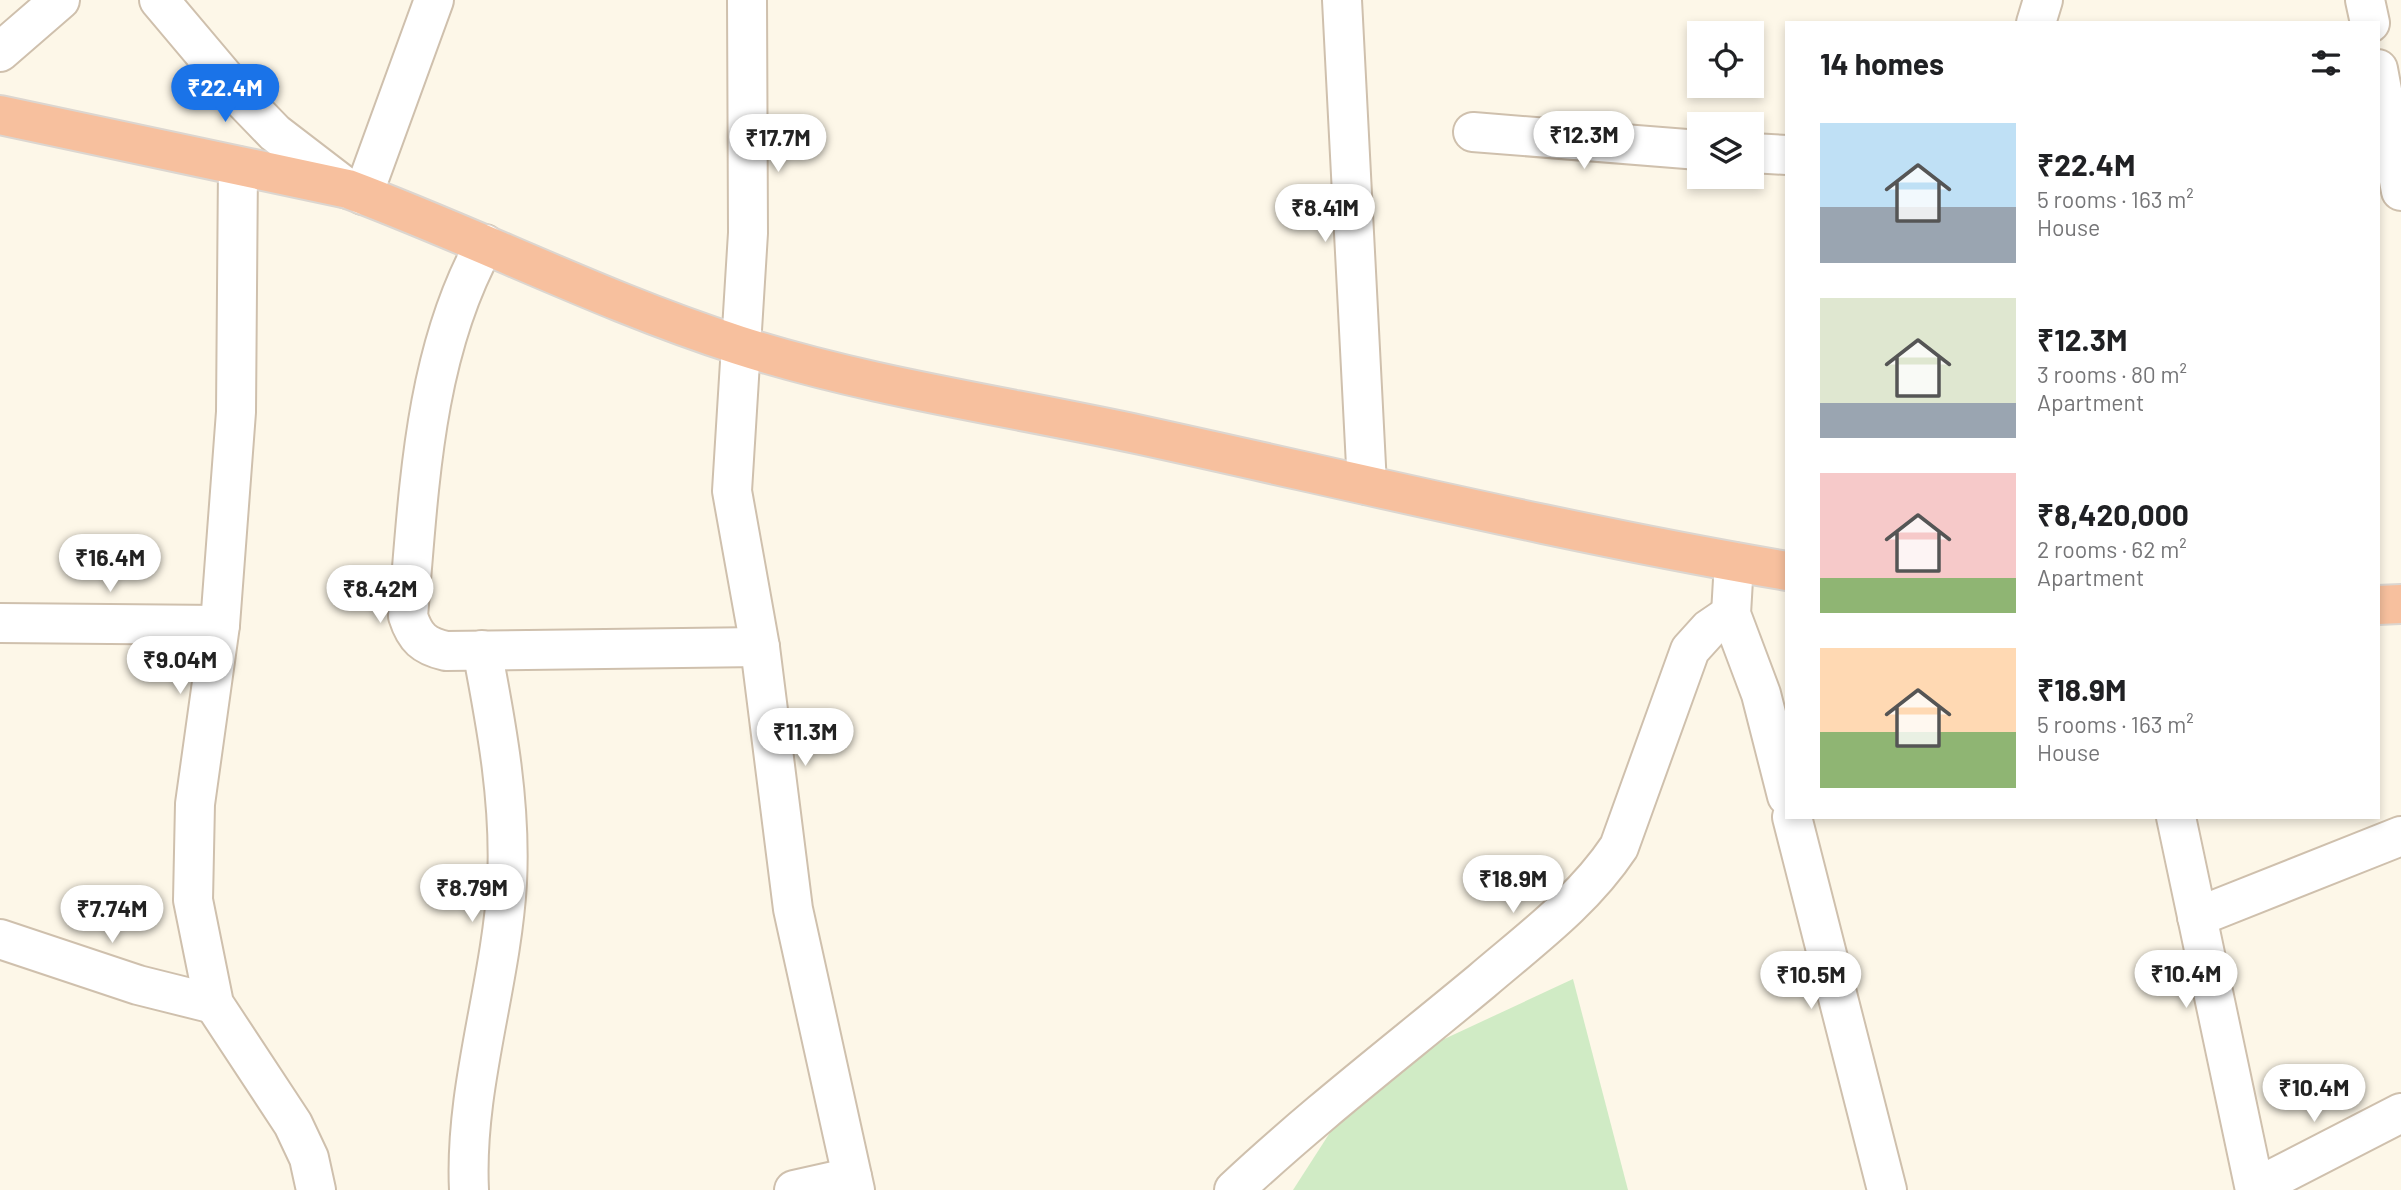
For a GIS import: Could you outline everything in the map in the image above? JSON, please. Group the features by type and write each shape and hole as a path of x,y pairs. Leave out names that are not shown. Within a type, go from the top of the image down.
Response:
{"highway":[{"path":"0,115 356,192 628,306 740,346 949,396 1785,571"},
{"path":"2380,605 2401,604"}],"street":[{"path":"0,52 60,0"},
{"path":"159,0 245,102 275,133 356,192 434,0"},
{"path":"747,0 748,233 732,491 760,647 793,909 853,1183 794,1190"},
{"path":"1342,0 1367,485"},
{"path":"2037,21 2043,0"},
{"path":"2365,0 2370,21"},
{"path":"2380,80 2401,191"},
{"path":"1473,132 1687,149"},
{"path":"1764,154 1785,155"},
{"path":"238,166 236,412 220,625 195,804 193,900 214,1004 293,1124 309,1158 316,1190"},
{"path":"485,244 464,282 423,446 408,616 414,634 428,647 446,651 760,647"},
{"path":"1734,562 1731,614 1761,694 1785,788"},
{"path":"1234,1190 1317,1115 1571,905 1601,874 1619,847 1690,649 1731,614"},
{"path":"0,623 220,625"},
{"path":"470,1190 477,1086 507,885 505,786 482,650"},
{"path":"1793,819 1888,1190"},
{"path":"2176,819 2255,1189 2401,1113"},
{"path":"2197,917 2401,836"},
{"path":"0,939 138,985 214,1004"}],"green space":[{"path":"1573,979 1628,1190 1293,1190 1367,1075"}]}
